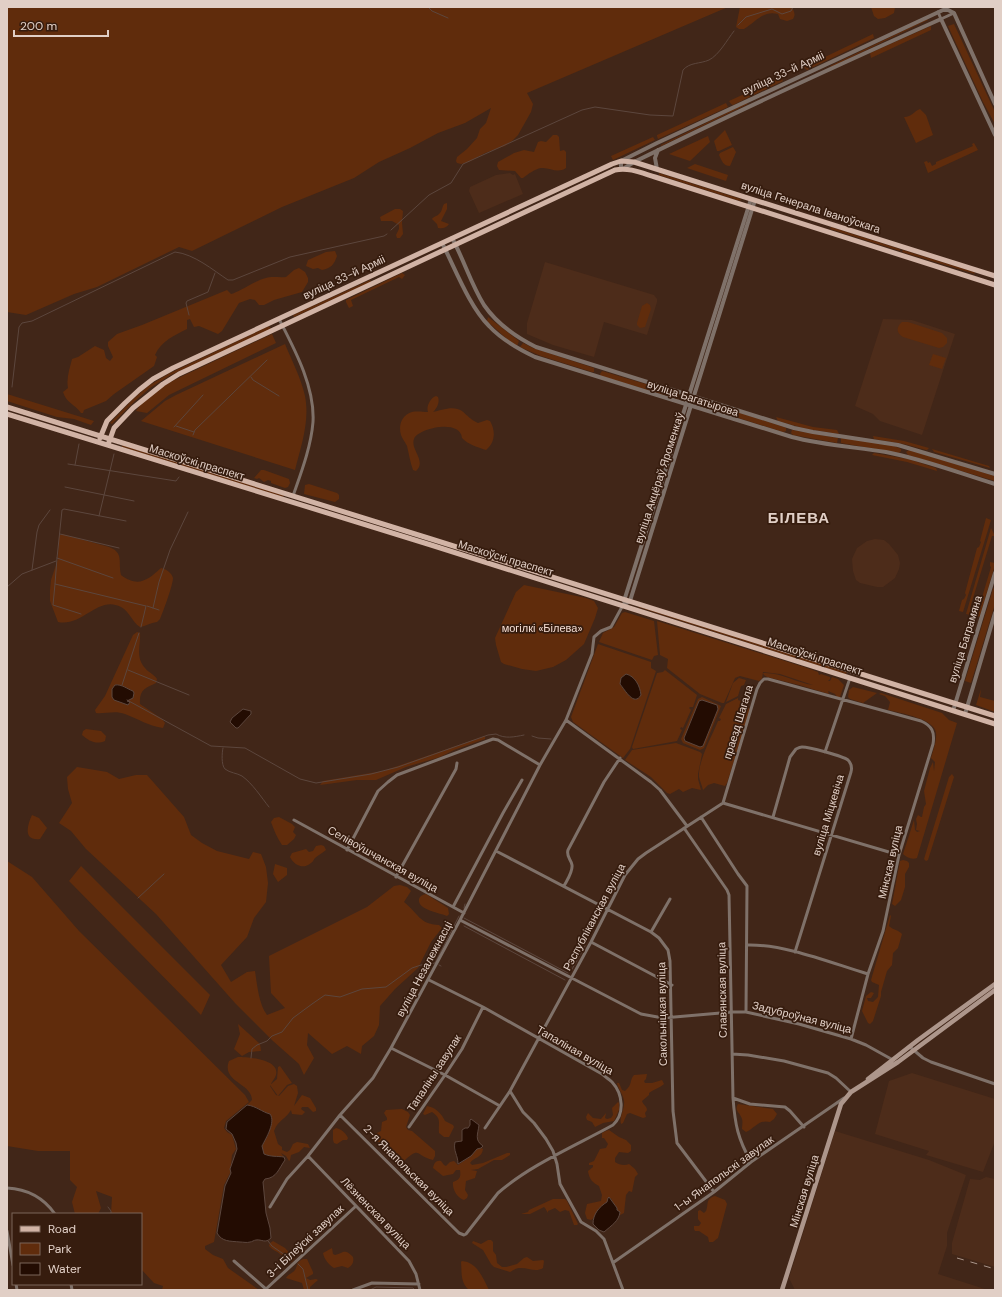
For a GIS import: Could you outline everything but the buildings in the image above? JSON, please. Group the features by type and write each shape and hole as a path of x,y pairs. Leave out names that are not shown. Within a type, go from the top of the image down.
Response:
{"main road":[{"name":"вуліца Генерала Іваноўскага","path":"621,161 634,162 655,168 995,276"},
{"name":"вуліца 33-й Арміі","path":"100,439 107,421 134,394 153,379 173,368 442,242 621,161"},
{"path":"651,175 655,168"},
{"name":"вуліца Генерала Іваноўскага","path":"622,169 634,170 651,175 995,285"},
{"name":"вуліца 33-й Арміі","path":"109,442 114,428 133,408 163,384 179,374 616,170 622,169"},
{"path":"547,194 546,199 550,201"},
{"path":"540,197 544,198 545,200 543,205"},
{"path":"822,230 827,227 825,222"},
{"path":"831,233 828,228 833,225"},
{"path":"972,277 976,275 974,269"},
{"path":"980,280 978,276 983,272"},
{"path":"375,274 374,279 379,281"},
{"path":"368,277 373,280 371,285"},
{"name":"Маскоўскі праспект","path":"10,408 109,442 292,499 498,560 850,678 995,724"},
{"name":"Маскоўскі праспект","path":"9,414 100,439"},
{"name":"Маскоўскі праспект","path":"292,499 496,566 626,602 995,716"},
{"path":"496,566 495,562 498,560"},
{"path":"850,678 852,672"},
{"path":"912,1049 995,984"},
{"path":"912,1049 995,990"},
{"name":"Мінская вуліца","path":"782,1290 841,1104 851,1092 912,1049"}],"street":[{"name":"вуліца 33-й Арміі","path":"621,161 752,98 938,12 948,10 954,13"},
{"path":"938,12 993,126 995,135"},
{"path":"941,19 954,13 995,104"},
{"name":"вуліца 33-й Арміі","path":"622,169 658,150 755,104 941,19"},
{"path":"830,62 829,66 833,68"},
{"path":"824,65 827,67 826,71"},
{"path":"752,98 751,103 755,104"},
{"path":"745,102 749,103 748,108"},
{"path":"655,168 655,158 658,150"},
{"path":"621,161 622,169"},
{"name":"вуліца Акцёраў Яроменкаў","path":"667,474 685,404 701,354 723,295 753,200"},
{"name":"вуліца Багатырова","path":"452,238 478,294 487,309 510,332 529,344 786,426 813,432 900,445 995,474"},
{"name":"вуліца Багатырова","path":"442,242 469,297 485,322 498,335 518,349 535,357 792,437 907,457 995,484"},
{"name":"вуліца Акцёраў Яроменкаў","path":"626,602 655,510 691,406 710,344 719,307"},
{"path":"479,314 485,315 487,309"},
{"path":"485,322 486,316 493,316"},
{"path":"279,319 303,371 313,410 311,437 292,499"},
{"path":"705,343 710,344"},
{"path":"701,354 706,356"},
{"path":"591,375 595,374 596,372 594,365"},
{"path":"601,378 599,372 605,368"},
{"path":"783,434 787,434 788,427 786,426"},
{"path":"792,437 789,434 789,431 794,428"},
{"path":"898,455 903,451 903,448 900,445"},
{"path":"907,457 905,451 910,448"},
{"name":"вуліца Баграмяна","path":"953,711 995,573"},
{"path":"991,588 995,584"},
{"name":"вуліца Незалежнасці","path":"270,1207 287,1179 373,1078 391,1048 429,980 540,765 566,720 593,650 594,637 611,627 626,602"},
{"name":"вуліца Баграмяна","path":"965,714 995,613"},
{"path":"773,817 793,753 796,749 804,747 825,752 850,678"},
{"name":"праезд Шагала","path":"723,803 757,689 761,681 768,679 842,700"},
{"name":"Мінская вуліца","path":"842,700 921,721 933,730 934,735 899,854 883,931 868,974 851,1038"},
{"path":"566,720 642,774 660,790 687,826"},
{"path":"347,850 378,791 398,775 493,739 498,740 540,765"},
{"name":"вуліца Міцкевіча","path":"796,952 852,767 849,761 844,758 825,752"},
{"path":"564,886 572,866 568,856 568,850 604,782 620,758"},
{"path":"396,877 456,769 457,763"},
{"name":"вуліца Незалежнасці","path":"453,907 522,780"},
{"path":"723,803 899,854"},
{"name":"Рэспубліканская вуліца","path":"486,1128 510,1091 537,1038 591,942 625,875 638,859 723,803"},
{"path":"701,817 747,886 746,1012"},
{"name":"Селівоўшчанская вуліца","path":"294,820 464,913"},
{"name":"Славянская вуліца","path":"684,828 729,895 733,1098 737,1132 742,1147 751,1162"},
{"name":"Сакольніцкая вуліца","path":"496,851 651,932 659,938 668,950 672,985 671,1018 673,1111 676,1139 677,1143 714,1192"},
{"path":"651,932 670,899"},
{"name":"Задуброўная вуліца","path":"460,920 571,979 641,1014 659,1018 671,1018 746,1012 851,1038 896,1061"},
{"path":"591,942 672,985"},
{"path":"747,945 756,945 796,952 868,974"},
{"name":"Тапаліная вуліца","path":"429,980 483,1007 602,1074 612,1082 620,1094 620,1111 618,1119 614,1124 538,1166 498,1193 466,1234"},
{"name":"Тапаліны завулак","path":"409,1127 462,1049 483,1007"},
{"path":"391,1048 500,1106"},
{"path":"912,1049 923,1058 931,1062 995,1084"},
{"path":"732,1054 748,1055 784,1062 828,1073 836,1078 851,1092"},
{"path":"510,1091 523,1112 534,1123 546,1140 555,1156 562,1190 570,1200 581,1222 602,1235 614,1262 623,1290"},
{"name":"1-ы Янапольскі завулак","path":"614,1262 714,1192 751,1162 846,1097"},
{"path":"733,1098 750,1104 785,1107 804,1127"},
{"name":"2-я Янапольская вуліца","path":"340,1115 459,1233 464,1235 466,1234"},
{"name":"Лёзненская вуліца","path":"308,1156 410,1261 416,1274 420,1290"},
{"path":"7,1188 31,1193 45,1202 54,1213"},
{"name":"3-і Білеўскі завулак","path":"266,1290 356,1206"},
{"path":"7,1231 12,1259"},
{"path":"234,1261 266,1290"},
{"path":"353,1290 372,1284 418,1284"}],"shaded area":[{"path":"510,173 513,175 515,174 523,194 479,213 469,191 470,187 496,175"},
{"path":"545,262 654,295 657,302 647,335 604,322 594,357 553,345 527,334 527,323"},
{"path":"883,319 912,320 955,334 922,435 880,421 873,414 855,406"},
{"path":"875,539 884,540 889,544 898,555 900,563 895,578 883,587 860,583 856,580 853,571 852,559 857,548 867,541"},
{"path":"912,1073 995,1099 995,1141 983,1172 926,1155 929,1151 875,1134 889,1081"},
{"path":"835,1131 929,1160 966,1175 947,1233 947,1246 938,1274 988,1290 795,1290 789,1278"},
{"path":"986,1177 995,1179 995,1267 952,1254 952,1243 970,1179 980,1180"}],"green space":[{"path":"7,7 728,7 527,93 533,104 531,112 518,135 505,146 485,153 469,162 461,164 457,163 456,161 457,157 477,138 480,129 486,123 491,108 465,123 438,133 379,162 354,178 282,207 192,251 179,247 97,287 74,294 26,315 7,312"},
{"path":"740,7 792,7 794,16 793,19 787,21 780,19 778,14 768,14 760,17 744,29 739,29 736,27"},
{"path":"871,7 895,7 894,13 885,18 878,19 874,16"},
{"path":"928,19 831,67 830,66"},
{"path":"954,24 995,112 995,124 983,102 948,26"},
{"path":"931,26 931,30 871,58 870,53"},
{"path":"873,34 874,38 807,70 804,67"},
{"path":"779,78 783,81 733,105 729,101"},
{"path":"726,103 728,107 658,139 657,135"},
{"path":"747,103 748,104 661,146 661,145"},
{"path":"920,109 926,115 933,135 916,143 904,117 909,116"},
{"path":"725,130 732,145 717,151 714,141"},
{"path":"553,135 557,135 559,137 560,151 564,150 566,152 566,168 563,170 541,168 521,178 515,171 499,170 497,166 498,162 514,153 524,150 534,152 538,142 546,142"},
{"path":"708,136 710,142 690,161 669,154"},
{"path":"653,137 655,140 613,160 611,156"},
{"path":"974,143 978,150 928,173 924,162 930,162 932,166 936,164 936,162 973,146 972,144"},
{"path":"733,147 736,152 730,166 728,166 723,163 719,155 720,153"},
{"path":"695,164 728,175 726,181 687,168"},
{"path":"659,173 741,199 740,201 659,175"},
{"path":"447,203 447,209 441,221 449,224 444,228 438,228 437,224 432,219 440,213 444,204"},
{"path":"395,209 400,209 403,211 403,234 400,238 397,238 396,235 399,225 392,221 381,221 380,217"},
{"path":"831,227 900,249 900,251 830,229"},
{"path":"903,250 974,272 975,274 902,252"},
{"path":"335,251 337,256 332,266 322,270 318,268 313,269 306,266 308,260 326,252"},
{"path":"299,268 305,272 308,278 308,282 302,292 274,300 264,305 259,305 255,300 250,299 239,303 222,331 218,334 199,326 194,327 190,319 187,320 187,329 169,339 158,350 155,355 157,357 154,366 106,401 84,410 83,413 81,413 65,396 63,392 68,388 68,377 72,359 78,357 95,346 104,350 106,358 110,361 113,357 108,346 108,342 117,334 227,290 231,294 262,279 271,277 286,277 294,270"},
{"path":"402,273 405,275 402,279 399,277 351,300 353,306 349,308 346,300"},
{"path":"370,280 371,282 294,317 293,315"},
{"path":"647,303 650,305 651,309 645,327 640,328 637,323 642,306"},
{"path":"488,317 519,341 517,346 487,321"},
{"path":"902,322 908,322 942,333 947,338 947,343 943,347 939,348 903,337 898,332 899,326"},
{"path":"269,326 271,329 171,375 150,388 112,424 110,423 148,386 170,373"},
{"path":"272,334 276,343 169,395 147,413 136,411 150,396 167,384"},
{"path":"523,343 533,348 594,368 594,372 541,356 520,347"},
{"path":"285,344 301,383 306,405 306,424 295,470 141,421 165,401 176,395"},
{"path":"933,354 946,358 942,369 929,365"},
{"path":"602,371 679,394 678,399 601,376 600,374"},
{"path":"7,394 94,421 91,425 74,419 57,417 7,401"},
{"path":"436,396 439,399 437,407 433,412 448,408 455,408 459,409 478,423 487,420 490,421 494,437 486,450 473,446 467,442 454,428 438,427 422,432 417,435 413,443 420,463 416,471 413,470 407,446 401,435 401,424 403,418 409,413 428,412 429,403"},
{"path":"703,401 784,427 786,428 786,431 783,432 701,406"},
{"path":"776,417 813,427 837,430 839,434 807,429 778,421"},
{"path":"792,430 838,438 837,443 793,435 791,433"},
{"path":"873,436 904,441 929,448 926,450 904,444 874,439"},
{"path":"841,438 890,445 901,449 901,451 899,453 841,443"},
{"path":"122,445 284,495 283,497 122,447"},
{"path":"932,449 989,466 990,468 934,452"},
{"path":"909,450 995,476 995,481 908,455 906,452"},
{"path":"874,453 908,459 936,468 937,471 907,462 872,455"},
{"path":"261,470 289,479 290,483 288,487 285,488 271,483 271,481 268,480 264,482 259,478 254,478"},
{"path":"309,484 337,493 339,495 339,499 335,502 304,494 305,485"},
{"path":"986,518 991,520 963,612 959,611 962,600 966,595 965,593 977,548 981,542"},
{"path":"991,528 995,536 992,536 970,608 972,613 970,615 966,614"},
{"path":"62,534 114,549 120,558 121,575 127,579 138,582 142,581 152,576 161,568 165,569 171,574 173,581 160,619 157,622 140,627 124,609 113,604 105,605 75,620 58,622 50,601 50,590 51,580 58,559 59,536"},
{"path":"990,562 995,563 995,565 980,616 977,617 975,614 978,611 991,567"},
{"name":"могілкі «Білева»","path":"524,585 586,598 594,601 598,608 584,644 566,660 553,667 536,671 522,669 501,662 495,638 516,592"},
{"path":"995,587 995,604 971,683 965,681 993,589"},
{"path":"639,606 847,673 845,674 638,607"},
{"path":"625,612 654,621 658,655 654,656 652,660 599,642 603,633 614,627 622,613"},
{"path":"657,621 804,667 818,672 819,675 821,674 830,677 828,681 830,681 832,677 838,679 844,685 840,697 837,697 835,694 828,691 829,694 767,677 763,673 776,674 813,685 780,674 763,672 762,679 759,681 740,676 735,678 724,703 700,694 667,668 668,659 660,655"},
{"path":"137,632 140,633 140,660 145,668 157,679 156,683 144,690 140,699 140,704 162,719 165,723 163,728 148,724 121,713 96,713 95,710 105,696 133,635"},
{"path":"598,644 651,662 651,668 656,671 630,749 623,758 573,722 571,717","holes":["620,681 638,684 641,695 631,698 620,684"]},
{"path":"665,670 697,695 693,707 689,708 691,710 683,728 681,727 680,729 682,730 677,741 633,749 632,747 657,673"},
{"path":"739,678 746,680 744,685 741,686 738,696 726,702 733,683"},
{"path":"853,687 877,693 863,703 848,697 849,690"},
{"path":"981,689 980,697 995,701 995,712 976,705"},
{"path":"881,693 942,713 949,720 957,723 917,858 915,859 909,858 903,854 914,820 915,830 917,832 920,831 916,830 916,819 918,815 922,817 926,804 924,791 933,762 934,771 935,762 931,758 936,733 934,728 924,720 888,710 890,702 885,696 879,694"},
{"path":"702,697 721,706 704,748 700,750 683,743 681,739 698,699"},
{"path":"738,698 738,700 741,701 740,704 748,707 750,710 727,783 725,786 714,783 708,785 703,790 699,777 699,771 703,756 718,721 721,719 719,718 726,704"},
{"path":"86,729 101,731 106,736 105,741 99,743 87,739 82,735 83,731"},
{"path":"485,736 485,739 454,750 440,757 406,767 376,780 357,780 320,785 323,781 383,771"},
{"path":"676,743 702,754 698,774 701,790 692,788 683,792 679,789 670,794 667,793 651,777 625,760 632,750"},
{"path":"77,767 107,772 119,779 136,775 147,775 184,817 191,835 202,843 217,851 249,859 253,852 261,854 266,867 268,883 266,902 254,918 247,937 221,965 231,982 247,972 255,971 260,1000 267,1015 285,1008 271,993 269,956 367,907 394,886 400,885 407,887 411,891 404,902 427,923 439,925 442,928 431,942 418,968 395,989 380,1006 379,1025 374,1036 362,1046 361,1054 347,1046 332,1054 308,1033 307,1045 314,1058 304,1075 299,1064 273,1041 235,1003 156,914 86,849 71,831 59,823 72,803 68,789 67,777"},
{"path":"952,774 954,777 928,860 926,861 924,859 949,777"},
{"path":"32,815 39,818 47,828 40,839 31,838 28,832"},
{"path":"279,817 295,827 293,832 296,835 287,845 282,845 271,822 274,818"},
{"path":"316,846 324,846 326,850 308,865 299,866 290,857 292,853 306,849 309,852 313,851"},
{"path":"903,860 909,863 909,867 905,874 905,887 901,900 895,906 892,904 900,861"},
{"path":"7,861 32,877 79,931 245,1095 249,1102 226,1121 224,1128 232,1135 236,1149 232,1155 230,1173 224,1185 214,1242 205,1246 205,1249 213,1255 223,1259 228,1268 259,1290 162,1290 163,1286 154,1283 142,1270 142,1213 111,1213 112,1197 96,1191 101,1208 98,1213 75,1213 72,1202 77,1187 70,1180 70,1151 38,1151 7,1146"},
{"path":"275,864 287,868 287,875 278,882 273,874"},
{"path":"81,866 210,995 201,1015 69,881"},
{"path":"426,894 448,908 449,914 447,916 422,906 419,903 419,899 421,896"},
{"path":"890,915 889,926 902,934 898,948 893,953 892,965 887,971 873,1021 870,1024 862,1011 866,996 871,992 874,993 871,998 867,998 868,1001 873,1002 878,997 879,985 871,980"},
{"path":"238,1024 260,1044 261,1051 249,1052 242,1056 234,1049 240,1034"},
{"path":"238,1057 262,1060 273,1065 276,1070 276,1075 270,1086 276,1095 279,1096 288,1086 294,1084 297,1086 298,1093 294,1106 302,1095 310,1098 316,1108 316,1111 313,1112 308,1107 302,1107 301,1109 305,1112 302,1115 292,1114 291,1110 278,1124 274,1131 278,1144 282,1147 282,1150 287,1152 293,1144 297,1142 308,1144 310,1148 304,1147 299,1152 291,1155 289,1161 286,1156 281,1153 284,1157 264,1154 262,1146 272,1123 257,1108 247,1105 252,1100 251,1094 229,1074 229,1061"},
{"path":"280,1066 292,1083 287,1085 278,1096 270,1085 277,1079 278,1067"},
{"path":"647,1074 644,1081 645,1083 652,1083 662,1080 664,1084 649,1093 649,1095 642,1101 647,1109 645,1113 646,1117 643,1118 630,1113 627,1114 623,1123 621,1124 624,1101 617,1083 619,1083 622,1090 625,1091 634,1075"},
{"path":"618,1102 619,1110 614,1121 603,1123 595,1127 592,1122 587,1120 586,1117 588,1113 593,1118 601,1119 606,1113 605,1118 611,1118 613,1115 612,1108"},
{"path":"738,1104 773,1109 777,1114 770,1122 766,1121 760,1123 746,1132 742,1129 742,1119 737,1110"},
{"path":"427,1106 435,1109 440,1113 445,1121 453,1125 454,1127 449,1137 444,1137 439,1133 439,1121 435,1114 432,1112 425,1115 423,1114"},
{"path":"402,1109 410,1115 406,1127 408,1130 412,1131 435,1151 433,1160 416,1153 403,1162 396,1160 390,1155 382,1142 376,1142 373,1140 375,1134 381,1131 382,1122 387,1120 384,1113 386,1110"},
{"path":"336,1128 345,1133 348,1138 347,1140 343,1140 337,1144 334,1143 333,1130"},
{"path":"609,1130 626,1140 631,1145 631,1151 628,1153 619,1152 615,1158 615,1162 622,1165 629,1164 638,1174 635,1177 632,1192 629,1191 626,1195 624,1213 620,1215 620,1212 617,1210 611,1198 599,1208 595,1217 591,1220 587,1219 585,1213 587,1204 601,1201 602,1195 599,1186 593,1182 589,1176 588,1171 593,1167 593,1165 589,1165 589,1163 594,1161 600,1149 606,1148 608,1144 604,1138 602,1138 602,1133"},
{"path":"477,1149 483,1149 480,1156 470,1163 472,1165 483,1163 507,1153 510,1153 510,1155 502,1160 494,1160 478,1169 471,1170 477,1171 475,1178 466,1181 465,1190 468,1195 464,1200 461,1199 454,1190 453,1185 453,1182 460,1178 460,1170 456,1170 453,1174 443,1176 433,1168 433,1166 438,1161 441,1161 446,1166 450,1162 454,1161 458,1165 471,1156"},
{"path":"715,1196 725,1200 727,1204 718,1238 713,1242 709,1242 708,1237 699,1231 695,1231 694,1226 699,1226 701,1223 698,1219 698,1211 700,1210 704,1213 709,1200"},
{"path":"553,1199 565,1199 567,1201 578,1224 577,1225 574,1225 569,1211 565,1210 560,1212 555,1208 548,1211 548,1213 544,1207 530,1214 521,1214"},
{"path":"488,1240 493,1242 493,1251 496,1255 497,1263 502,1267 517,1264 527,1257 533,1261 543,1260 543,1268 534,1270 518,1268 510,1272 494,1267 483,1250 472,1243 473,1241 481,1244"},
{"path":"273,1241 285,1248 294,1258 293,1261 291,1262 269,1246"},
{"path":"332,1248 333,1254 335,1255 344,1252 350,1254 353,1257 351,1266 348,1268 342,1266 334,1268 330,1265 323,1253"},
{"path":"303,1259 307,1259 313,1272 313,1274 306,1278 310,1280 318,1280 310,1287 310,1290 304,1290 302,1283 286,1278 294,1271 298,1262"},
{"path":"462,1261 476,1267 489,1290 469,1290 466,1287 462,1277"}],"water":[{"path":"626,674 634,679 640,688 641,695 638,698 635,699 630,696 620,684 621,678"},
{"path":"115,685 122,686 133,691 133,698 127,701 130,702 128,705 114,700 112,697 112,689"},
{"path":"702,700 717,705 718,709 703,746 700,747 685,741 684,738 699,701"},
{"path":"243,709 251,711 251,714 238,728 236,728 230,722 232,718"},
{"path":"247,1105 270,1114 272,1117 270,1130 262,1146 264,1154 284,1157 285,1160 275,1175 265,1179 263,1182 266,1213 271,1238 267,1241 233,1241 221,1238 217,1233 225,1186 231,1173 230,1169 237,1149 232,1134 226,1129 227,1122"},
{"path":"471,1119 479,1125 477,1134 478,1141 483,1146 458,1164 455,1142 462,1141 462,1130 468,1128"},
{"path":"609,1197 617,1210 620,1212 617,1220 604,1232 599,1230 593,1224 593,1220 597,1211 607,1202"}],"waterway":[{"path":"428,7 432,11 448,18"},
{"path":"738,25 746,17 772,9 782,14 791,11 793,7"},
{"path":"391,230 429,195 451,183 463,164 582,110 595,107 650,115 673,116 683,70 686,67 713,58 734,31"},
{"path":"12,387 19,327 22,323 32,321 175,252 182,253 196,259 228,280 233,280 290,257 384,236 387,234"},
{"path":"189,315 186,303 187,301 208,292 215,273"},
{"path":"193,435 195,430 267,360"},
{"path":"251,377 253,380 279,396"},
{"path":"174,427 203,395"},
{"path":"176,426 194,432"},
{"path":"75,465 79,444"},
{"path":"99,516 114,454"},
{"path":"68,464 176,481 179,477"},
{"path":"65,487 134,501"},
{"path":"126,521 64,509 62,510 55,584 146,606 141,627"},
{"path":"32,570 39,525 50,510"},
{"path":"153,608 159,582 170,550 188,512"},
{"path":"60,534 119,548"},
{"path":"57,558 113,578"},
{"path":"7,587 22,574 56,561"},
{"path":"55,584 53,605 81,614"},
{"path":"147,606 159,610"},
{"path":"122,685 139,633"},
{"path":"128,670 189,695"},
{"path":"127,700 211,746 245,748 300,779 316,783 371,774 398,767 488,735 496,734 503,737 524,735"},
{"path":"532,736 551,739"},
{"path":"223,748 222,762 225,769 246,779 269,807"},
{"path":"138,898 164,874"},
{"path":"464,908 465,904"},
{"path":"435,963 459,916"},
{"path":"464,918 568,973"},
{"path":"464,926 565,980"},
{"path":"571,971 585,946"},
{"path":"251,1058 252,1049 267,1041 272,1036 282,1032 293,1018 325,995 340,997 362,989 386,987 412,968 435,963"},
{"path":"108,1207 111,1213"},
{"path":"268,1241 272,1246 292,1260"},
{"path":"298,1264 303,1269 308,1290"},
{"path":"370,1290 376,1287 413,1288 415,1290"}],"railway":[{"path":"957,1258 995,1269"}],"district":[{"name":"БІЛЕВА","path":"799,518"}]}
